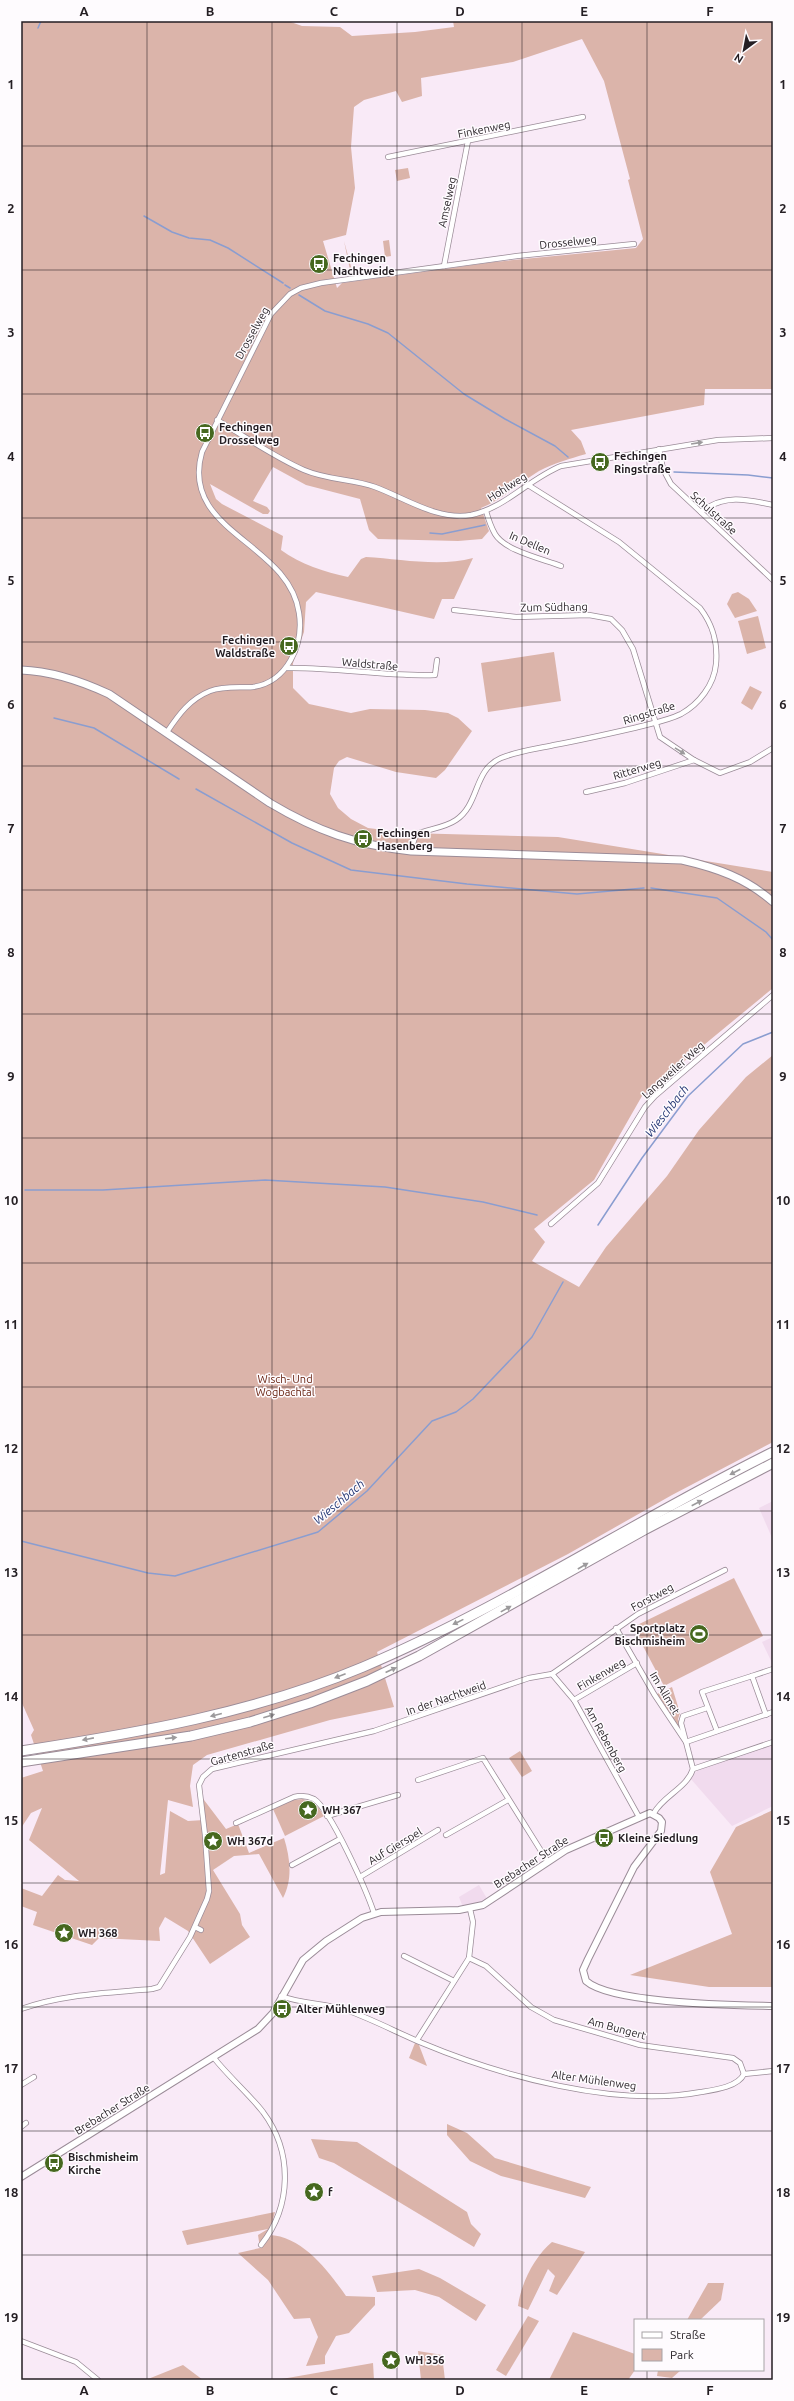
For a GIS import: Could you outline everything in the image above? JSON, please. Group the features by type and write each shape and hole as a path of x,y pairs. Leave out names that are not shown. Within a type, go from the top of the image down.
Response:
{"highway":[{"path":"21,1751 189,1721 248,1707 307,1688 387,1656 493,1604 773,1452"},
{"path":"21,1762 151,1740 191,1736 250,1722 310,1703 367,1681 419,1656 549,1585 646,1529 773,1463"}],"main road":[{"path":"21,670 58,675 86,683 109,694 270,803 295,818 349,840 382,848 411,851 682,860 731,874 756,888 773,902"}],"street":[{"name":"Finkenweg","path":"388,157 583,117"},
{"name":"Amselweg","path":"444,266 468,141"},
{"name":"Drosselweg","path":"287,668 291,660 300,624 297,602 282,573 266,557 220,521 210,510 202,491 199,462 217,420 262,329 281,301 290,294 313,284 444,266 634,244"},
{"name":"Hohlweg","path":"217,420 304,470 322,476 364,484 432,511 453,516 469,515 486,511 545,473 561,466 718,440 773,438"},
{"name":"Schulstraße","path":"659,449 663,469 671,484 773,580"},
{"name":"Ringstraße","path":"411,851 415,837 419,833 456,820 462,814 471,801 481,776 492,763 516,753 655,723 686,710 702,698 713,678 717,653 716,638 709,621 700,608 619,542 528,485"},
{"path":"701,512 717,501 727,498 773,505"},
{"name":"In Dellen","path":"486,511 495,535 502,542 511,548 561,566"},
{"name":"Zum Südhang","path":"454,610 516,617 588,615 611,619 622,630 633,649 655,723"},
{"name":"Waldstraße","path":"287,668 317,667 407,676 435,675 437,660"},
{"path":"167,732 182,710 201,695 212,690 263,684 278,677 287,668"},
{"path":"655,723 660,737 694,760 720,773 727,772 773,748"},
{"name":"Ritterweg","path":"586,792 625,783 694,760"},
{"name":"Langweiler Weg","path":"551,1224 598,1183 645,1107 655,1096 773,995"},
{"name":"Forstweg","path":"552,1674 645,1609 724,1570"},
{"name":"Im Allmet","path":"616,1628 673,1724 686,1742 694,1769"},
{"name":"Finkenweg","path":"574,1700 637,1663"},
{"path":"717,1732 702,1692 773,1669"},
{"name":"Am Rebenberg","path":"552,1674 574,1700 638,1817"},
{"name":"In der Nachtweid","path":"345,1737 399,1724 529,1678 552,1674"},
{"path":"752,1676 766,1715"},
{"path":"707,1708 683,1716 681,1723 686,1742 773,1712"},
{"name":"Gartenstraße","path":"21,2009 43,2002 78,1996 156,1989 195,1927 206,1906 209,1892 205,1835 199,1794 199,1785 203,1777 212,1769 224,1765 345,1737"},
{"path":"773,1742 694,1769 688,1778 657,1806 654,1813 662,1822 661,1831 631,1873 584,1966 584,1978 590,1985 613,1993 657,2000 773,2006"},
{"path":"418,1780 483,1758 548,1862"},
{"path":"327,1816 398,1795"},
{"name":"Auf Gierspel","path":"236,1823 297,1796 314,1799 322,1807 340,1839 360,1877 374,1913"},
{"path":"446,1836 508,1800"},
{"name":"Brebacher Straße","path":"21,2177 214,2058 263,2024 303,1960 326,1941 362,1918 374,1913 470,1909 483,1905 566,1850 638,1817 654,1813"},
{"name":"Auf Gierspel","path":"360,1877 438,1830"},
{"path":"292,1866 340,1839"},
{"path":"417,2040 469,1958 473,1922 470,1909"},
{"path":"195,1927 201,1930"},
{"path":"404,1956 454,1980"},
{"name":"Am Bungert","path":"469,1958 486,1966 535,2010 554,2020 640,2044 732,2058 740,2063 744,2074"},
{"name":"Alter Mühlenweg","path":"281,1996 346,2010 417,2040 512,2076 555,2085 660,2098 689,2095 730,2085 740,2080 744,2074"},
{"path":"214,2058 263,2112 275,2132 282,2154 286,2174 285,2192 273,2230 261,2245"},
{"path":"744,2074 773,2071"},
{"path":"21,2085 34,2077"},
{"path":"21,2127 26,2123"},
{"path":"21,2341 76,2362 98,2380"}],"shaded area":[{"path":"773,1501 773,1540 759,1508"},
{"path":"773,1637 773,1665 762,1642"},
{"path":"773,1743 773,1806 732,1826 690,1778 698,1770"},
{"path":"479,1885 489,1902 464,1910 459,1897"}],"green space":[{"name":"Wisch- Und Wogbachtal","path":"21,21 288,21 302,26 340,27 352,36 415,32 454,27 453,21 773,21 773,389 705,389 704,405 571,430 581,441 586,454 556,463 539,471 497,500 481,508 489,531 482,539 458,541 378,539 369,530 360,499 306,485 273,467 253,501 267,507 270,511 268,514 263,514 210,484 216,499 222,504 283,536 281,550 304,563 330,573 348,577 361,559 366,557 420,562 447,562 473,558 454,599 442,599 434,619 316,592 306,602 304,632 293,663 293,688 309,704 351,713 370,709 425,710 448,713 458,718 472,731 445,770 436,778 396,772 347,757 339,761 334,768 330,794 338,808 351,819 368,828 408,833 558,837 773,872 773,988 642,1096 594,1180 534,1229 545,1242 532,1261 579,1287 606,1247 667,1176 699,1130 746,1077 773,1055 773,1442 672,1495 568,1554 377,1652 394,1707 330,1720 207,1755 193,1765 190,1786 193,1807 168,1800 160,1875 165,1873 170,1811 188,1821 204,1820 201,1796 226,1829 238,1824 249,1853 284,1838 290,1868 288,1883 283,1898 259,1854 234,1856 213,1870 240,1914 242,1925 250,1937 210,1964 188,1931 165,1917 159,1928 160,1941 99,1938 92,1945 33,1925 37,1912 21,1906 21,1888 42,1896 58,1875 65,1880 79,1881 29,1840 42,1808 31,1813 21,1828 21,1778 43,1771 31,1735 34,1730 21,1701","holes":["582,39 604,81 630,179 628,180 643,239 636,248 494,262 342,283 337,288 323,241 346,235 355,188 351,147 354,107 364,100 396,91 402,102 422,96 421,78 513,62"]},
{"path":"408,168 410,178 397,181 395,170"},
{"path":"389,240 391,256 385,257 383,241"},
{"path":"344,241 353,274 343,275 342,272 350,270"},
{"path":"738,592 749,599 757,611 735,618 727,604 732,594"},
{"path":"758,616 766,648 747,654 738,621"},
{"path":"554,652 561,701 488,712 481,663"},
{"path":"750,686 762,692 752,710 741,703"},
{"name":"Sportplatz Bischmisheim","path":"734,1578 763,1636 664,1686 633,1627"},
{"path":"672,1687 680,1713 678,1719 680,1727 677,1728 657,1694"},
{"path":"520,1751 532,1771 522,1777 509,1758"},
{"path":"303,1799 316,1804 324,1816 285,1836 273,1809 293,1800"},
{"path":"773,1810 773,1987 709,1987 630,1975 732,1934 710,1872 736,1827"},
{"path":"415,2043 419,2045 427,2066 409,2058"},
{"path":"447,2124 467,2133 495,2158 591,2187 585,2198 501,2176 470,2161 447,2135"},
{"path":"311,2139 357,2142 467,2212 471,2224 481,2234 474,2247 334,2163 319,2158"},
{"path":"275,2212 269,2235 281,2237 304,2248 332,2276 346,2296 375,2297 375,2305 349,2333 336,2336 325,2356 325,2364 306,2366 318,2337 310,2318 294,2319 268,2280 238,2253 260,2248 258,2235 268,2229 187,2245 182,2231"},
{"path":"552,2242 585,2252 557,2295 549,2291 555,2276 548,2269 528,2310 518,2306 522,2288 530,2271 540,2255"},
{"path":"419,2269 440,2278 486,2305 476,2321 439,2297 415,2290 377,2292 372,2276"},
{"path":"708,2283 724,2283 721,2300 701,2319 688,2319"},
{"path":"528,2316 539,2321 506,2376 496,2370"},
{"path":"573,2332 634,2354 634,2371 628,2380 549,2380"},
{"path":"418,2351 442,2355 445,2380 421,2380"},
{"path":"373,2363 374,2380 276,2380"},
{"path":"183,2365 203,2380 148,2379"},
{"path":"658,2371 680,2371 672,2378 657,2376"}],"waterway":[{"path":"38,28 41,21"},
{"path":"144,216 172,232 189,238 210,240 228,248 283,283"},
{"path":"285,285 290,288"},
{"path":"299,295 325,311 368,324 388,333 464,394 505,419 555,446 568,457"},
{"path":"674,472 748,475 773,478"},
{"path":"430,533 442,534 485,525"},
{"path":"54,718 94,728 179,779"},
{"path":"196,789 292,843 351,870 467,884 577,894 644,888"},
{"path":"651,888 717,898 766,932 773,940"},
{"name":"Wieschbach","path":"598,1225 642,1158 688,1096 743,1044 773,1032"},
{"path":"25,1190 103,1190 265,1180 385,1187 483,1202 537,1215"},
{"name":"Wieschbach","path":"21,1541 148,1573 175,1576 318,1532 367,1491 432,1421 456,1412 473,1399 532,1337 563,1282"}],"place":[{"name":"Fechingen Nachtweide","path":"319,264"},
{"name":"Fechingen Drosselweg","path":"205,433"},
{"name":"Fechingen Ringstraße","path":"600,462"},
{"name":"Fechingen Waldstraße","path":"289,646"},
{"name":"Fechingen Hasenberg","path":"363,839"},
{"name":"Sportplatz Bischmisheim","path":"699,1634"},
{"name":"WH 367","path":"308,1810"},
{"name":"Kleine Siedlung","path":"604,1838"},
{"name":"WH 367d","path":"213,1841"},
{"name":"WH 368","path":"64,1933"},
{"name":"Alter Mühlenweg","path":"282,2009"},
{"name":"Bischmisheim Kirche","path":"54,2163"},
{"name":"f","path":"314,2192"},
{"name":"WH 356","path":"391,2360"}]}
